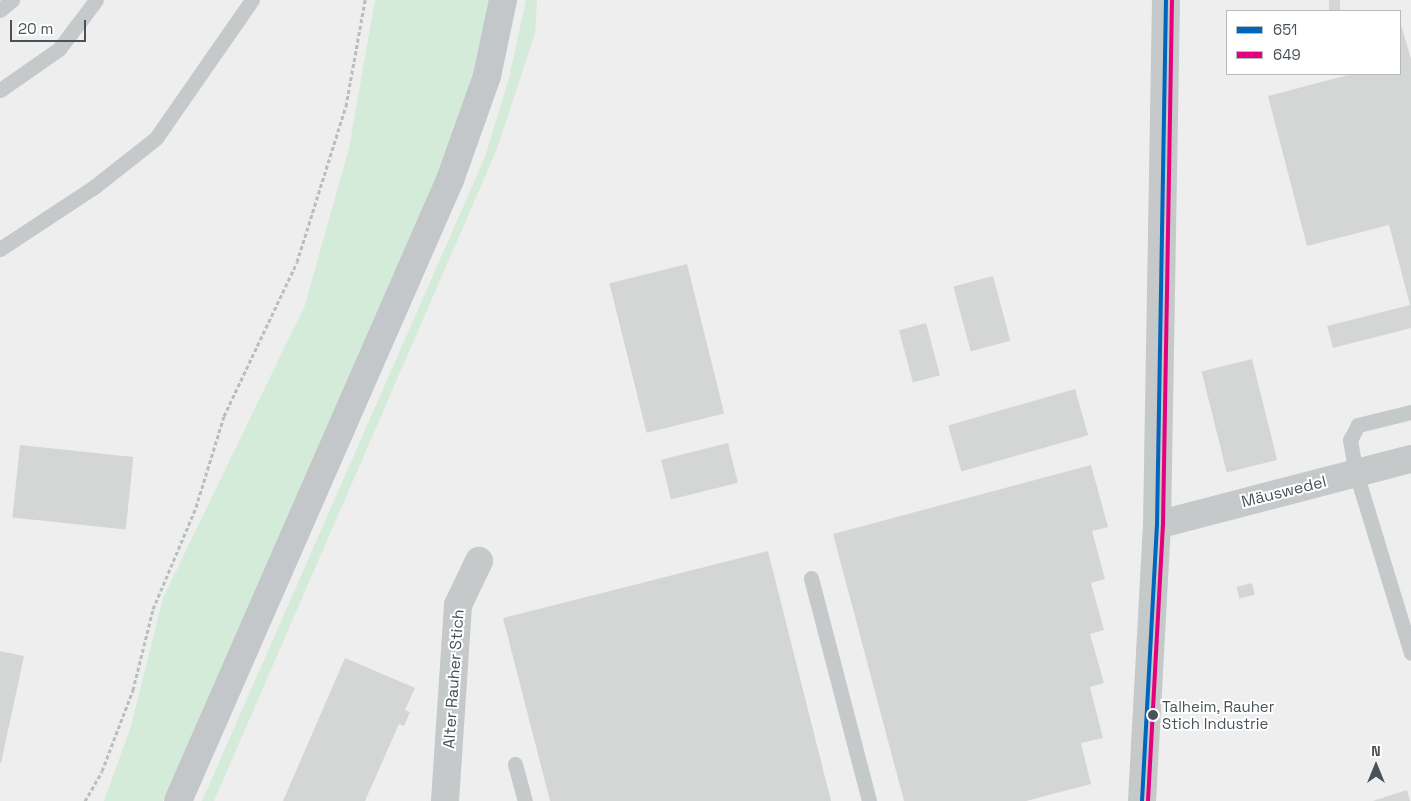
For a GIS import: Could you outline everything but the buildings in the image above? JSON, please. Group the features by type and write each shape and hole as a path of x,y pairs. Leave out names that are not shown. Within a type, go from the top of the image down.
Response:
{"main road":[{"path":"178,801 450,180 487,76 503,0"}],"street":[{"path":"1142,801 1157,525 1166,0"},
{"name":"Mäuswedel","path":"1157,525 1411,459"},
{"name":"Alter Rauher Stich","path":"445,801 458,605 479,561"}],"lane":[{"path":"0,10 12,0"},
{"path":"0,90 59,49 96,0"},
{"path":"0,249 94,187 156,138 252,0"},
{"path":"1411,412 1358,425 1350,440 1356,473 1404,606 1411,653"},
{"path":"811,578 869,801"},
{"path":"515,764 525,801"}],"path":[{"path":"85,801 102,771 133,690 153,609 196,507 224,416 297,262 346,106 365,0"}],"green space":[{"path":"375,0 489,0 476,72 452,142 163,801 104,801 130,729 163,598 305,305 349,148"},
{"path":"526,0 537,0 535,33 497,149 214,801 202,801 485,157 509,78"}],"transit line":[{"name":"651","path":"1142,801 1157,525 1166,0"},
{"name":"649","path":"1148,801 1163,525 1172,0"}],"place":[{"name":"Talheim, Rauher Stich Industrie","path":"1153,715"}]}
